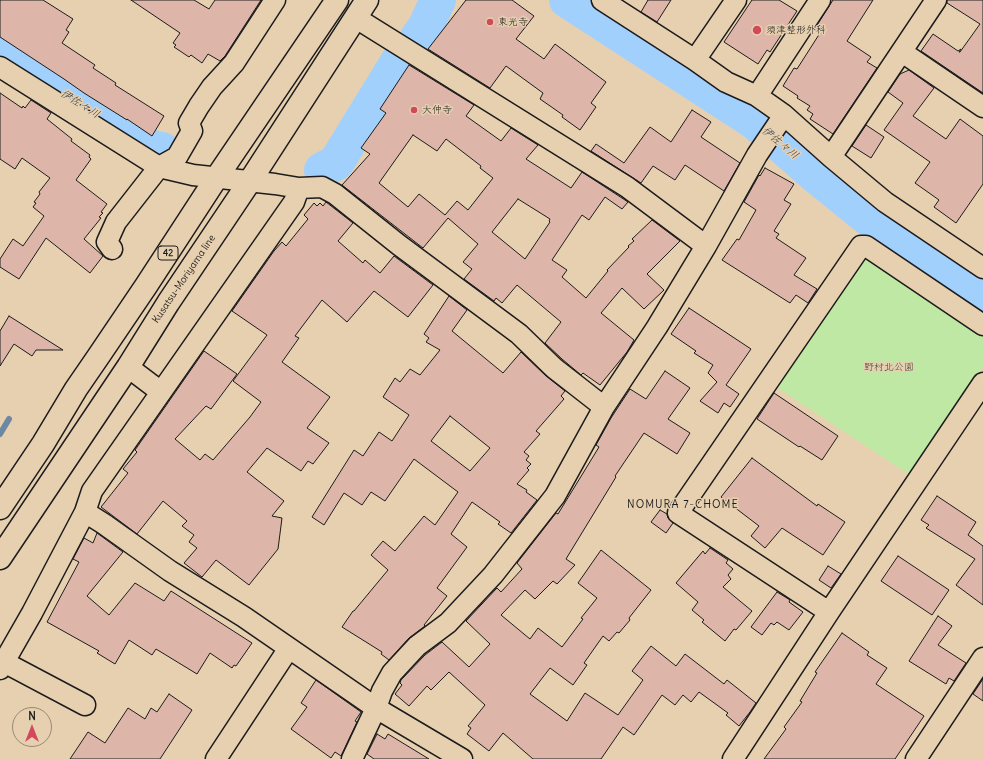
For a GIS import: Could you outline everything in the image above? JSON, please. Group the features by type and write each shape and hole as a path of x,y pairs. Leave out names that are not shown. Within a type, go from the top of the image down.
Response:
{"main road":[{"name":"42","path":"0,508 43,444 76,389 337,0"},
{"name":"Kusatsu-Moriyama line","path":"0,558 128,367 168,303 250,181 367,0"}],"street":[{"path":"112,249 107,242 116,222 160,167 177,157 192,131 189,123 199,106 212,87 234,63 275,0"},
{"path":"602,0 695,60 726,82 757,96 784,115 831,158 885,202 983,268"},
{"path":"695,60 736,0"},
{"path":"757,96 820,0"},
{"path":"831,158 936,0"},
{"path":"356,18 628,188 706,246"},
{"path":"902,52 983,107"},
{"path":"0,67 160,167 193,175 299,188 322,187 335,194 399,245 519,334 554,368 604,407"},
{"path":"352,759 376,708 382,691 392,673 417,646 448,623 493,575 556,496 604,407 657,327 706,246 757,155 784,115"},
{"path":"85,705 2,664 85,512 92,491 294,202 299,188"},
{"path":"829,612 678,513 861,246 866,246 983,325"},
{"path":"128,367 161,392"},
{"path":"733,759 829,612 983,383"},
{"path":"85,512 170,572 244,617 376,708 462,759"},
{"path":"216,759 289,648"},
{"path":"916,759 983,658"}],"green space":[{"name":"野村北公園","path":"861,260 873,260 983,337 983,367 910,475 776,387"}],"building":[{"path":"0,0 43,0 73,19 66,30 69,32 62,43 95,65 93,68 116,83 115,85 164,116 152,136 0,37"},
{"path":"131,0 194,0 209,9 215,0 261,0 225,56 220,61 208,54 202,63 191,55 189,57 174,47 176,45 173,43 180,33"},
{"path":"466,0 512,0 534,16 516,39 544,59 555,44 606,82 591,103 596,107 580,130 562,117 563,115 540,99 543,93 506,66 490,88 428,49"},
{"path":"648,0 671,0 657,22 641,12"},
{"path":"752,0 779,0 797,11 770,52 767,50 758,64 724,42"},
{"path":"833,0 873,0 847,41 871,57 867,62 877,68 833,134 810,119 813,114 807,110 810,106 797,98 798,96 783,86 794,68 797,69 820,33 814,30"},
{"path":"947,0 983,0 983,93 921,51 933,34 958,51 961,49 960,52 980,24 947,3"},
{"path":"409,65 474,105 466,116 501,141 511,128 538,145 526,159 571,188 582,172 628,202 622,209 605,197 589,220 582,215 552,260 567,270 562,277 586,298 608,271 607,270 634,241 632,239 652,220 680,241 647,274 664,290 644,309 622,288 601,313 634,340 627,352 600,385 583,373 581,375 545,343 561,322 517,285 502,303 496,298 494,301 464,279 472,269 463,262 478,244 448,218 423,248 342,185 370,154 361,148 386,113 380,109","holes":["413,135 437,151 446,139 481,166 480,168 493,178 468,210 457,201 445,215 419,194 408,207 379,183","518,199 550,219 550,222 525,259 492,232"]},
{"path":"909,70 934,88 913,116 946,139 960,119 983,136 983,184 956,223 934,207 939,200 915,183 930,162 884,130 903,103 888,92 900,74"},
{"path":"0,93 22,108 23,106 25,108 31,100 51,113 47,119 72,139 71,141 90,155 89,157 91,159 76,180 107,204 101,212 103,213 99,217 101,218 84,239 103,256 90,273 46,238 19,279 0,267 0,259 13,239 23,246 44,216 33,207 36,203 34,202 40,194 39,192 50,178 22,158 15,169 0,159"},
{"path":"692,110 711,122 701,137 740,163 724,191 685,165 675,180 653,166 641,183 591,151 596,144 624,163 650,127 671,142"},
{"path":"866,125 884,137 871,158 852,146"},
{"path":"765,168 794,184 784,200 791,204 774,231 779,234 776,238 806,258 794,275 817,289 808,303 796,295 790,303 722,260 737,239 739,240 756,210 744,202 759,175 760,176"},
{"path":"326,202 353,223 338,241 363,263 365,260 380,273 394,256 433,285 408,317 374,291 347,322 322,300 295,336 299,338 282,362 330,397 307,428 329,443 313,464 308,461 301,471 267,448 247,472 284,501 272,516 282,518 278,549 249,585 216,560 202,577 184,563 197,548 189,542 194,535 182,526 187,521 163,501 137,534 101,507 128,473 123,469 137,452 135,450 204,351 237,374 211,409 206,406 175,439 200,460 205,454 213,460 250,417 261,402 233,381 267,335 232,311 274,251 282,242 286,246 308,219 304,215 314,203 317,206 320,203 323,206"},
{"path":"449,296 467,310 452,331 503,373 521,352 546,376 565,391 561,396 564,399 536,431 540,434 524,452 529,456 526,460 531,464 527,468 529,470 517,484 527,490 526,492 537,500 511,533 498,524 500,522 472,502 451,534 467,547 437,588 447,596 424,625 425,626 409,638 389,660 381,654 382,652 342,627 353,611 388,570 371,555 383,541 395,551 424,516 435,525 458,492 414,459 385,501 371,492 362,505 344,493 324,525 312,517 354,450 363,456 379,432 392,441 409,415 383,397 395,378 400,382 410,369 420,375 440,350 426,342 429,338 424,334","holes":["450,416 490,448 470,471 431,441"]},
{"path":"689,308 751,349 726,385 739,394 730,407 724,403 718,413 700,401 717,382 708,373 713,365 694,353 696,351 671,334"},
{"path":"9,316 63,350 36,350 32,356 14,344 0,366 0,331"},
{"path":"665,371 690,388 668,419 690,433 677,454 644,433 615,476 616,477 566,559 575,565 557,584 553,581 535,599 525,590 501,615 530,639 538,628 562,647 583,619 581,618 597,598 578,583 601,550 651,590 619,633 617,632 609,641 603,636 584,663 587,665 573,685 550,668 530,694 567,721 585,693 618,715 643,680 632,671 651,646 676,666 685,654 724,684 727,680 756,703 750,712 739,726 726,715 728,713 699,692 691,702 683,695 675,705 662,695 634,735 623,727 601,759 533,759 503,733 489,751 467,734 471,728 468,726 485,705 449,672 431,690 427,686 409,706 395,694 402,685 400,683 401,680 425,655 442,642 469,667 490,644 466,621 497,588 501,592 522,569 517,563 556,513 558,514 599,447 596,445 630,389 646,399"},
{"path":"774,393 838,436 822,460 800,446 799,447 757,419"},
{"path":"752,458 817,506 818,504 845,522 823,555 782,528 765,548 751,536 759,526 721,497"},
{"path":"937,496 976,522 968,535 983,546 983,605 956,585 975,559 926,528 929,525 921,520"},
{"path":"660,510 667,514 668,518 673,523 666,533 651,522"},
{"path":"97,533 123,552 87,596 109,615 135,583 164,601 171,591 252,643 236,666 234,665 232,668 210,653 197,674 156,649 152,655 129,640 115,664 97,653 99,651 47,622 79,562 73,559 84,538 93,543"},
{"path":"710,548 728,560 726,563 733,569 728,575 731,579 723,587 752,611 736,630 734,629 725,641 702,622 704,620 692,610 698,602 676,583 703,551 705,554"},
{"path":"898,556 949,590 932,615 881,581"},
{"path":"828,566 841,574 831,588 819,580"},
{"path":"777,592 790,600 789,602 803,612 789,630 777,622 774,625 771,623 762,635 751,627"},
{"path":"938,616 952,626 938,645 966,663 954,681 949,678 946,684 909,661"},
{"path":"842,633 869,652 867,655 887,668 876,684 924,716 895,759 764,759 786,729 784,727 802,702 800,701 817,673 815,672"},
{"path":"983,679 983,701 973,694"},
{"path":"316,680 361,712 355,721 357,722 341,756 335,752 331,758 291,729 307,707 301,703"},
{"path":"169,694 192,710 160,759 70,759 88,732 105,743 128,708 145,719 151,708 157,712"},
{"path":"377,734 385,739 388,734 429,759 374,759 367,754"}],"waterway":[{"name":"伊佐々川","path":"418,37 425,28 438,0"},
{"name":"伊佐々川","path":"567,0 755,122 814,174 867,217 983,301"},
{"name":"伊佐々川","path":"0,53 42,77 153,149 162,150"},
{"name":"伊佐々川","path":"322,170 336,163 398,62"},
{"path":"0,434 9,419"}],"place":[{"name":"東光寺","path":"490,22"},
{"name":"須津整形外科","path":"757,30"},
{"name":"大仲寺","path":"414,110"}],"district":[{"name":"NOMURA 7-CHOME","path":"683,505"}]}
